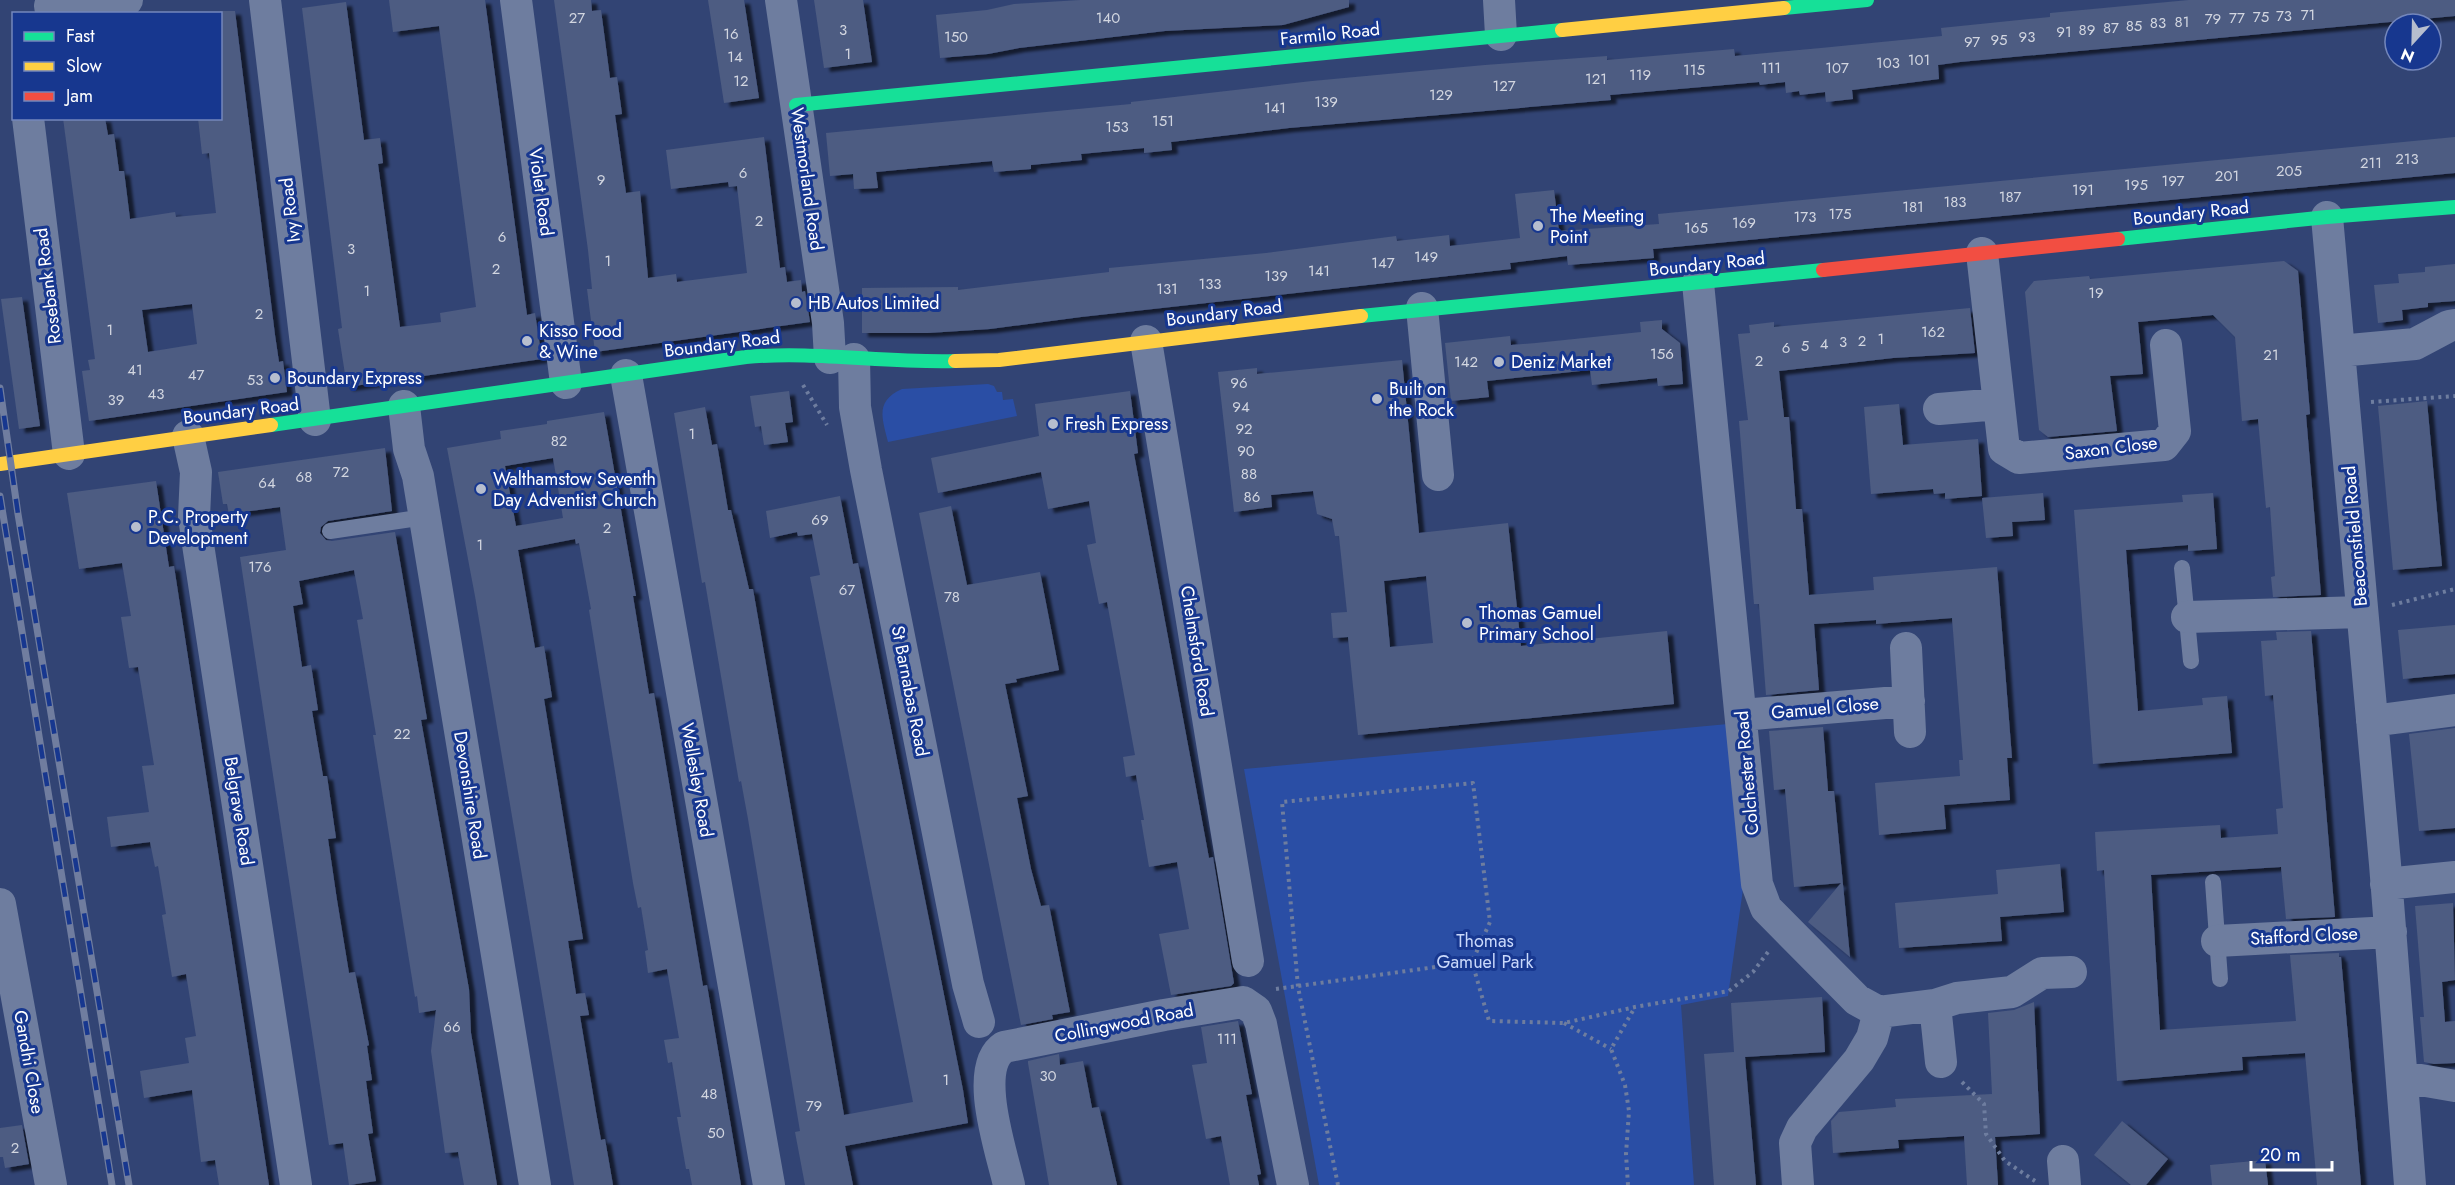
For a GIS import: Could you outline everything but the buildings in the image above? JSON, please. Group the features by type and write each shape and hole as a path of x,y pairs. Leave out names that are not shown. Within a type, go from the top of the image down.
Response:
{"street":[{"path":"49,7 64,9 127,0"},
{"name":"Ivy Road","path":"265,0 315,420"},
{"name":"Violet Road","path":"516,0 566,383"},
{"name":"Westmorland Road","path":"781,0 828,323 842,358"},
{"path":"1499,0 1501,35"},
{"name":"Farmilo Road","path":"796,105 1501,35 1776,4 1867,0"},
{"name":"Rosebank Road","path":"28,120 69,454"},
{"name":"Boundary Road","path":"0,464 746,357 784,354 923,362 999,360 1422,308 1698,283 2327,217 2455,207"},
{"name":"Beaconsfield Road","path":"2327,217 2391,932 2410,1185"},
{"name":"Saxon Close","path":"1982,253 2004,449 2019,458 2164,444 2175,431 2166,345"},
{"name":"Colchester Road","path":"1698,283 1757,884 1766,908 1786,929 1857,1000 1880,1012"},
{"path":"1422,308 1438,475"},
{"path":"2339,351 2415,344 2455,325"},
{"name":"Chelmsford Road","path":"1146,341 1248,961"},
{"name":"St Barnabas Road","path":"842,358 855,407 968,984 979,1022"},
{"name":"Wellesley Road","path":"626,375 769,1185"},
{"path":"1939,409 1999,404"},
{"name":"Devonshire Road","path":"404,406 409,449 418,476 425,517 535,1185"},
{"name":"Belgrave Road","path":"188,436 196,472 194,517 296,1185"},
{"path":"2187,617 2362,612"},
{"name":"Gamuel Close","path":"1742,715 1909,716 1906,648"},
{"path":"2372,721 2455,710"},
{"path":"2386,884 2455,877"},
{"name":"Gandhi Close","path":"0,904 51,1185"},
{"name":"Stafford Close","path":"2217,941 2391,932"},
{"path":"1798,1185 1795,1143 1802,1128 1859,1060 1872,1038 1880,1012 1935,1005 1957,998 2012,992 2042,973 2071,972"},
{"path":"1260,997 1256,1011 1261,1024 1293,1185"},
{"name":"Collingwood Road","path":"1009,1185 989,1092 990,1071 999,1051 1004,1047 1260,997"},
{"path":"1935,1005 1941,1062"},
{"path":"2403,1077 2455,1086"}],"lane":[{"path":"330,531 425,517"},
{"path":"2182,568 2191,661"},
{"path":"2212,882 2220,979"}],"path":[{"path":"784,354 832,433"},
{"path":"2343,404 2455,396"},
{"path":"2362,612 2455,589"},
{"path":"1338,1185 1298,987 1282,802 1473,783 1490,922 1472,962 1489,1021 1564,1023 1635,1007 1729,991 1753,972 1786,929"},
{"path":"1260,997 1298,987 1472,962"},
{"path":"1611,1049 1635,1007"},
{"path":"1564,1023 1611,1049 1625,1085 1629,1111 1626,1154 1628,1185"},
{"path":"1941,1062 1984,1104 1986,1134 2005,1161 2040,1184"}],"green space":[{"path":"988,384 994,386 997,392 1002,392 1003,400 1013,399 1017,416 888,442 883,411 884,405 893,394 902,389"},
{"name":"Thomas Gamuel Park","path":"1728,724 1743,889 1728,996 1681,1005 1694,1185 1319,1185 1244,769"}],"railway":[{"path":"0,388 18,514 129,1185"},
{"path":"0,496 112,1185"}],"traffic: fast":[{"path":"1784,8 1867,0"},
{"path":"796,105 1562,30"},
{"path":"2118,239 2327,217 2455,207"},
{"path":"1361,316 1823,270"},
{"path":"271,425 746,357 798,355 955,361"}],"traffic: slow":[{"path":"1562,30 1784,8"},
{"path":"955,361 999,360 1361,316"},
{"path":"0,464 271,425"}],"traffic: jam":[{"path":"1823,270 2118,239"}],"place":[{"name":"The Meeting Point","path":"1538,226"},
{"name":"HB Autos Limited","path":"796,303"},
{"name":"Kisso Food & Wine","path":"527,341"},
{"name":"Deniz Market","path":"1499,362"},
{"name":"Boundary Express","path":"275,378"},
{"name":"Built on the Rock","path":"1377,399"},
{"name":"Fresh Express","path":"1053,424"},
{"name":"Walthamstow Seventh Day Adventist Church","path":"481,489"},
{"name":"P.C. Property Development","path":"136,527"},
{"name":"Thomas Gamuel Primary School","path":"1467,623"}]}
